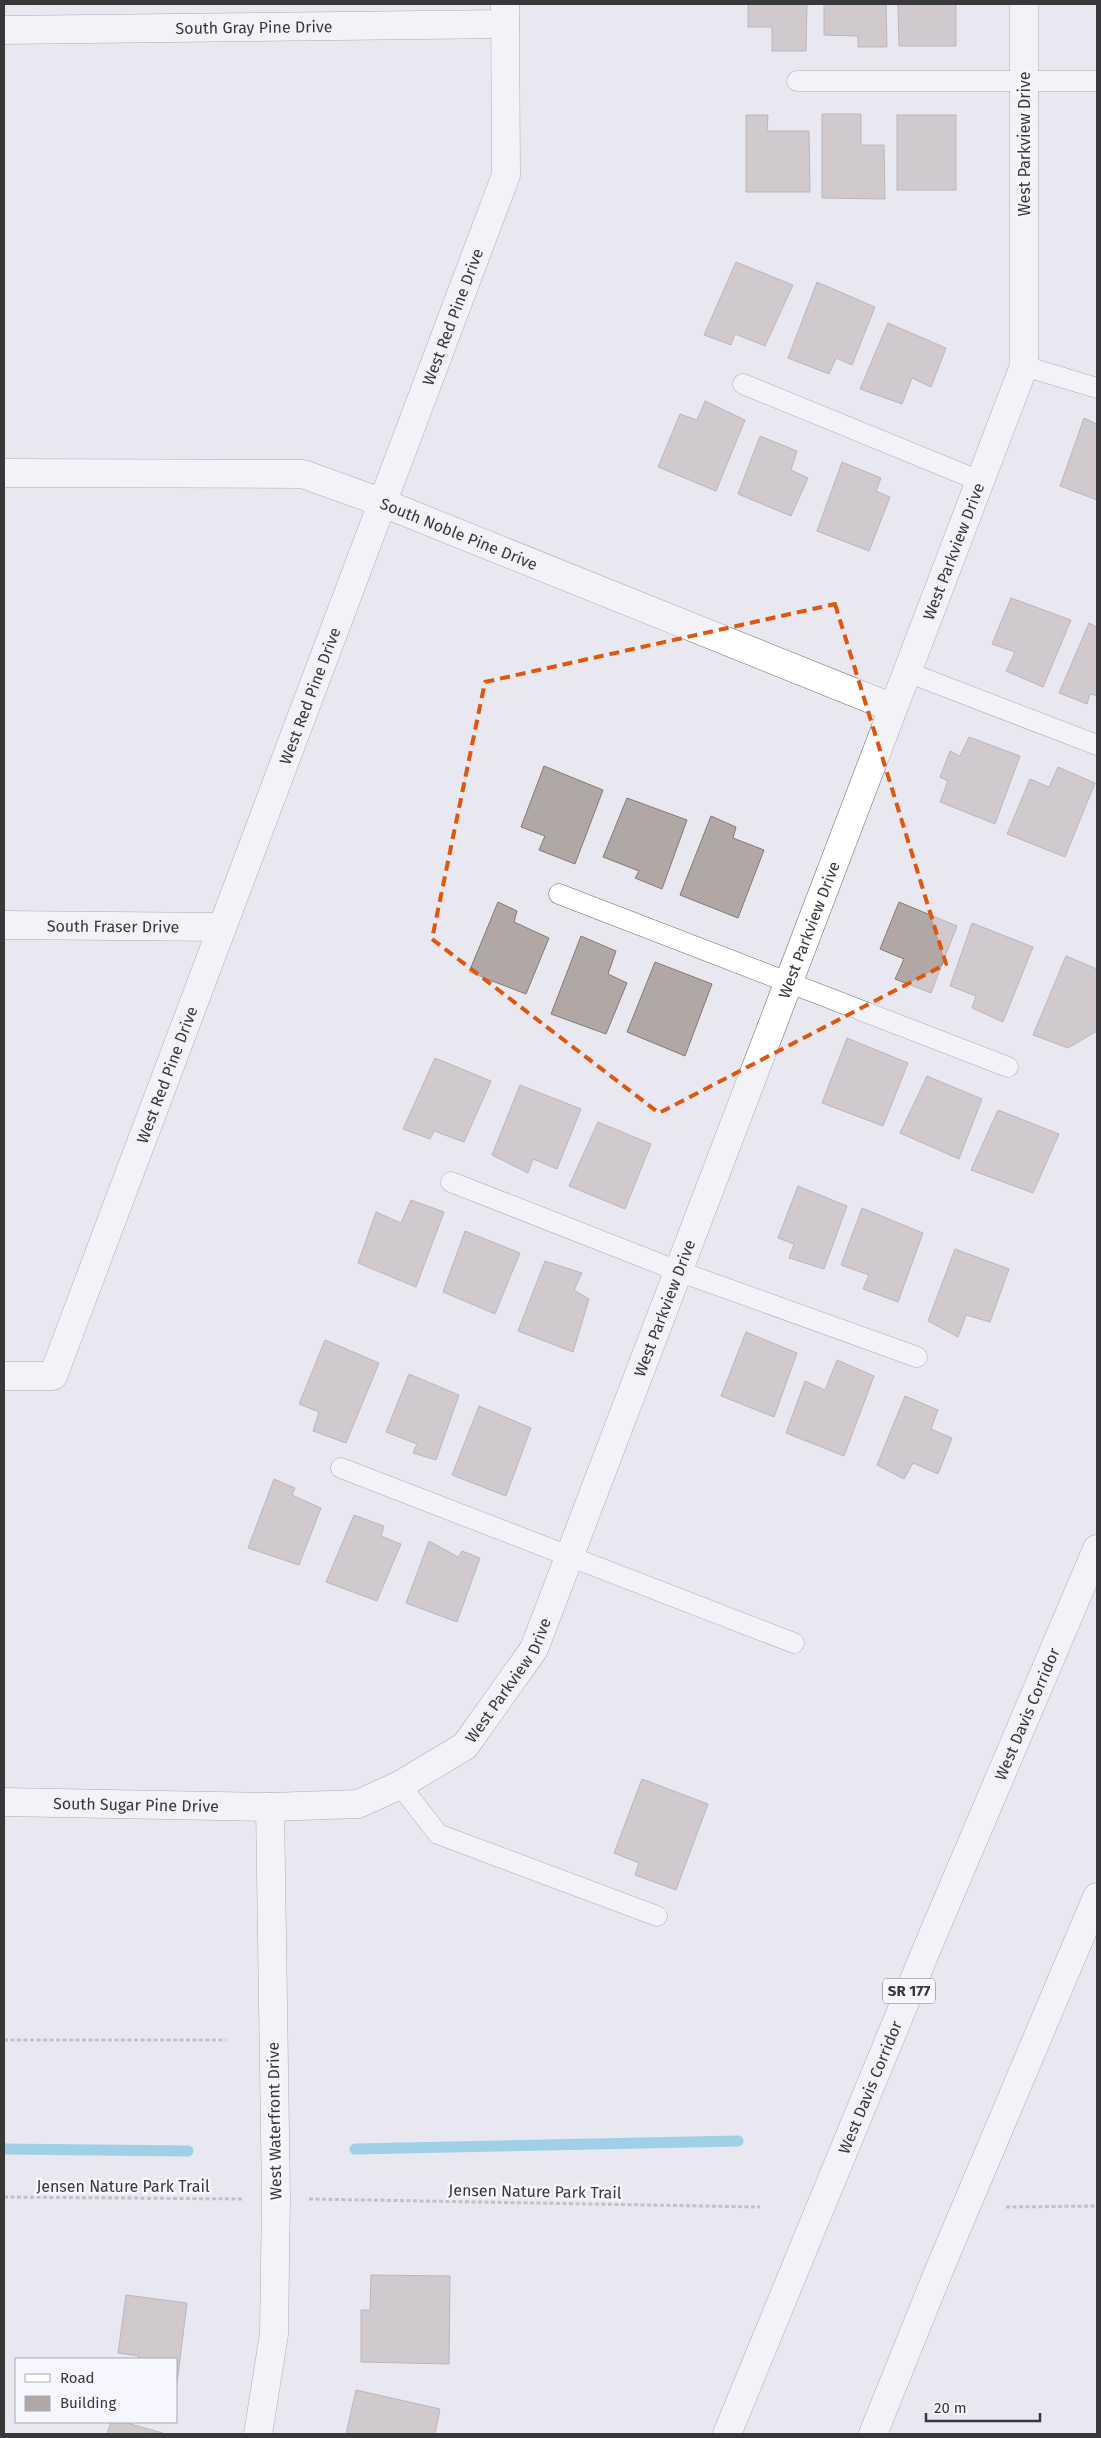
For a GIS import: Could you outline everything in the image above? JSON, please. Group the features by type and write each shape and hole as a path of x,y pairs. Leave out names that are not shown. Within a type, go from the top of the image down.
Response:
{"main road":[{"name":"West Parkview Drive","path":"270,1807 358,1804 400,1785 465,1746 534,1649 1024,366 1024,4"},
{"name":"South Gray Pine Drive","path":"4,30 505,14"},
{"name":"West Red Pine Drive","path":"4,1376 54,1376 506,175 505,14"},
{"name":"South Noble Pine Drive","path":"4,472 303,474 383,503 893,708"},
{"name":"South Fraser Drive","path":"4,925 222,927"},
{"name":"West Davis Corridor","path":"727,2434 928,1946 1097,1549"},
{"name":"South Sugar Pine Drive","path":"4,1802 270,1807"},
{"name":"West Waterfront Drive","path":"258,2434 274,2334 276,2198 270,1807"},
{"path":"873,2434 947,2249 1097,1897"}],"lane":[{"path":"797,81 1097,81"},
{"path":"1024,366 1097,388"},
{"path":"743,384 980,481"},
{"path":"907,672 1097,745"},
{"path":"559,894 1008,1067"},
{"path":"451,1182 678,1271 917,1357"},
{"path":"341,1468 794,1643"},
{"path":"400,1785 438,1834 657,1916"}],"path":[{"path":"4,2040 226,2040"},
{"name":"Jensen Nature Park Trail","path":"4,2197 242,2199"},
{"name":"Jensen Nature Park Trail","path":"309,2199 760,2207"},
{"path":"1006,2207 1097,2206"}],"highlighted area":[{"path":"835,604 946,964 659,1113 432,939 485,682"}],"building":[{"path":"748,4 807,4 806,51 772,51 772,27 748,27"},
{"path":"824,4 886,4 887,47 858,47 858,36 824,35"},
{"path":"898,4 956,4 956,46 899,46"},
{"path":"822,114 861,114 861,145 884,145 885,199 822,198"},
{"path":"746,115 768,115 767,131 809,131 810,192 746,192"},
{"path":"897,115 956,115 956,190 897,190"},
{"path":"736,262 793,285 765,346 735,334 731,345 704,335"},
{"path":"817,282 875,307 852,365 836,358 829,374 788,358"},
{"path":"888,323 946,348 931,387 912,378 902,404 860,389"},
{"path":"705,401 745,420 716,491 658,467 680,414 697,420"},
{"path":"1084,418 1097,424 1097,500 1060,486"},
{"path":"760,436 797,451 791,470 808,478 791,516 738,494"},
{"path":"842,462 881,478 876,491 890,497 869,551 817,531"},
{"path":"1011,598 1071,620 1043,687 1006,671 1015,652 992,644"},
{"path":"1089,623 1097,627 1097,696 1090,694 1087,704 1059,693"},
{"path":"969,737 1020,756 995,824 940,802 948,781 940,777 950,751 960,756"},
{"path":"544,766 603,790 575,864 539,850 545,836 521,827"},
{"path":"1058,767 1095,783 1065,857 1007,834 1030,779 1049,787"},
{"path":"627,798 687,820 662,889 635,878 639,871 603,857"},
{"path":"711,816 736,827 733,838 764,850 738,918 680,895"},
{"path":"498,902 517,911 514,922 549,938 526,994 469,972"},
{"path":"899,902 957,926 931,993 895,979 904,959 880,949"},
{"path":"972,923 1033,947 1003,1022 972,1008 976,996 950,986"},
{"path":"581,936 616,951 608,974 627,983 606,1034 551,1014"},
{"path":"1066,956 1097,969 1097,1031 1068,1048 1033,1035"},
{"path":"655,962 712,984 685,1056 627,1032"},
{"path":"847,1038 908,1063 883,1126 822,1103"},
{"path":"435,1058 491,1081 464,1142 434,1131 430,1139 403,1129"},
{"path":"927,1076 982,1099 959,1159 900,1133"},
{"path":"520,1085 581,1109 557,1169 533,1159 528,1173 492,1155"},
{"path":"998,1110 1059,1134 1033,1193 971,1170"},
{"path":"598,1122 651,1144 625,1209 569,1186"},
{"path":"798,1186 847,1206 824,1269 789,1258 794,1244 778,1238"},
{"path":"411,1200 444,1212 416,1287 358,1263 376,1212 401,1223"},
{"path":"862,1208 923,1233 898,1302 863,1289 869,1275 841,1265"},
{"path":"465,1231 520,1253 495,1314 443,1292"},
{"path":"955,1249 1009,1269 990,1322 966,1315 958,1337 928,1321"},
{"path":"545,1261 582,1273 574,1290 589,1299 573,1352 518,1331"},
{"path":"746,1332 797,1353 774,1417 721,1396"},
{"path":"325,1340 379,1363 346,1443 313,1431 319,1412 299,1404"},
{"path":"837,1360 874,1376 844,1456 786,1433 805,1381 825,1390"},
{"path":"409,1374 459,1395 436,1460 413,1453 417,1444 386,1432"},
{"path":"905,1396 938,1410 931,1429 952,1438 938,1474 913,1463 904,1479 877,1465"},
{"path":"479,1406 531,1428 506,1496 452,1475"},
{"path":"274,1479 295,1488 292,1495 321,1508 299,1565 248,1548"},
{"path":"354,1515 384,1526 381,1536 401,1544 377,1601 326,1582"},
{"path":"429,1541 458,1557 462,1551 480,1558 457,1622 406,1603"},
{"path":"642,1779 708,1804 676,1890 635,1875 639,1863 614,1853"},
{"path":"371,2275 450,2276 449,2364 361,2362 361,2310 370,2310"},
{"path":"126,2295 187,2303 178,2375 178,2358 138,2358 139,2356 118,2353"},
{"path":"356,2390 440,2409 435,2434 346,2434"},
{"path":"111,2423 127,2423 163,2433 107,2434"}],"waterway":[{"path":"355,2149 738,2141"},
{"path":"4,2149 188,2151"}]}
